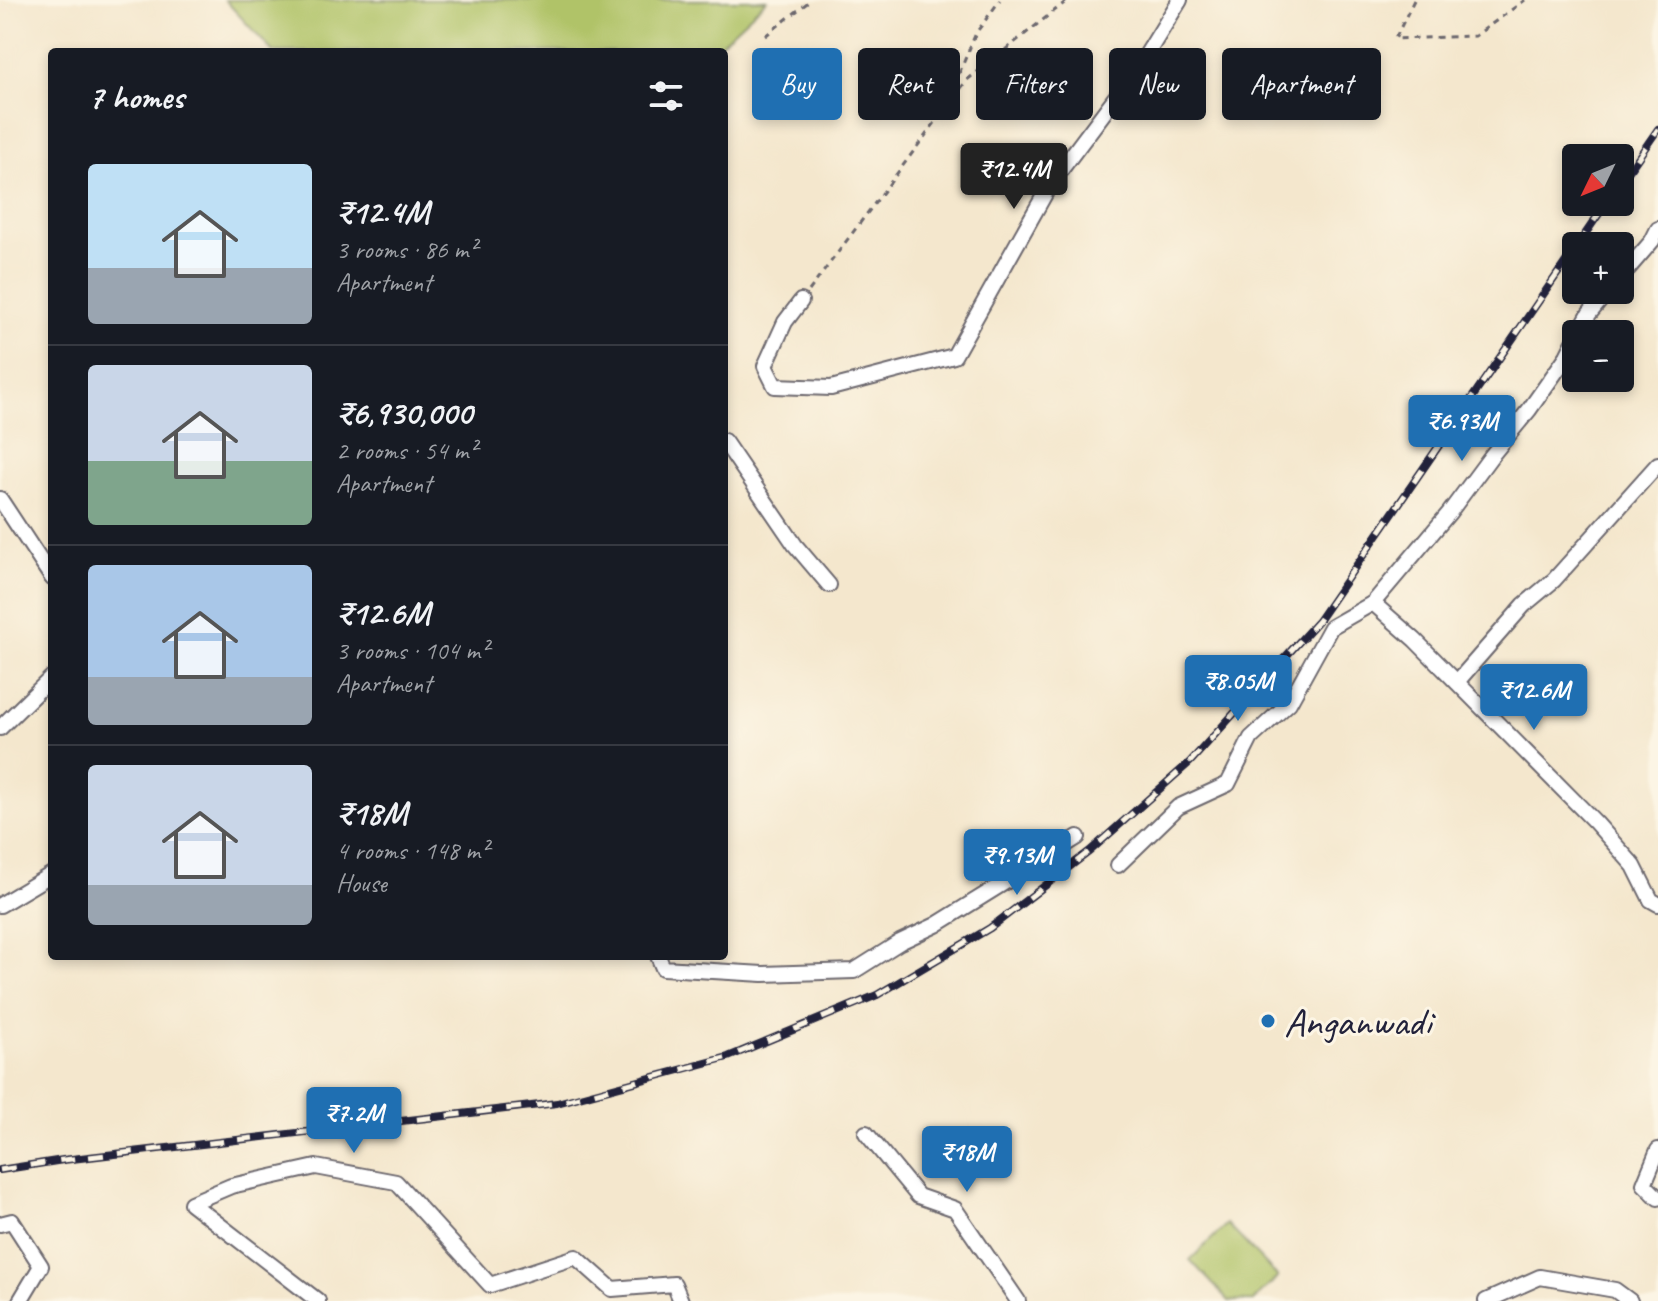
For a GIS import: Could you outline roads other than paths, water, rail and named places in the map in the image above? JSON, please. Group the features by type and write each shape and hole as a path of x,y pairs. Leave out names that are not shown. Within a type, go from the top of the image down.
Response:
{"street":[{"path":"801,301 785,322 765,366 775,386 831,388 954,356 1051,183 1142,62 1180,0"},
{"path":"1634,262 1658,229"},
{"path":"1118,865 1178,807 1228,784 1251,738 1289,703 1331,627 1373,603 1449,513 1562,363"},
{"path":"728,447 795,545 829,585"},
{"path":"1457,682 1524,605 1554,580 1658,464"},
{"path":"0,499 48,572"},
{"path":"1373,603 1457,682 1596,823 1634,866 1651,900 1658,904"},
{"path":"0,728 48,681"},
{"path":"660,960 663,968 763,974 854,971 900,942 936,925 1078,837"},
{"path":"0,905 48,876"},
{"path":"866,1133 918,1196 955,1209 1018,1301"},
{"path":"1658,1150 1644,1184 1658,1198"},
{"path":"318,1301 191,1203 231,1186 316,1167 396,1182 490,1285 576,1257 612,1289 674,1284 681,1301"},
{"path":"0,1224 12,1221 41,1266 20,1301"},
{"path":"1486,1301 1540,1277 1615,1290 1630,1301"}],"railway":[{"path":"1634,164 1658,129"},
{"path":"1587,232 1597,216"},
{"path":"0,1170 63,1160 557,1103 728,1057 877,995 990,928 1090,851 1190,762 1318,621 1562,267"}],"place":[{"name":"Anganwadi","path":"1268,1021"}]}
